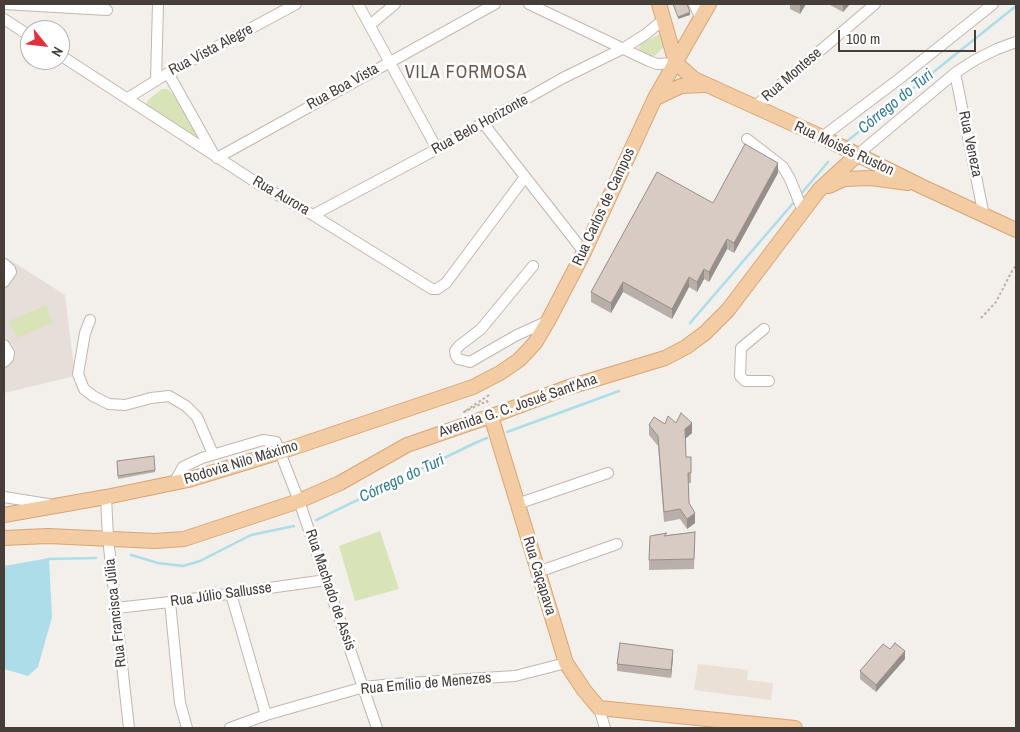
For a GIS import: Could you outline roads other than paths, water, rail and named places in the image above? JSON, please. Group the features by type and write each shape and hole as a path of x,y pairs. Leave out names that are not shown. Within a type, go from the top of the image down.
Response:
{"main road":[{"path":"658,4 676,63"},
{"name":"Rua Carlos de Campos","path":"479,385 519,360 535,343 584,252 655,98 709,4"},
{"name":"Rua Moisés Ruston","path":"676,63 694,79 822,137 1016,230"},
{"path":"655,98 681,86 707,85"},
{"name":"Avenida G. C. Josué Sant'Ana","path":"4,538 48,536 156,541 184,538 299,501 340,483 407,445 492,410 665,358 686,347 705,333 728,310 801,206 858,155"},
{"path":"819,190 844,179 871,178 915,183"},
{"name":"Rodovia Nilo Máximo","path":"4,515 174,483 280,452 479,385"},
{"name":"Rua Caçapava","path":"492,410 517,504 566,663 599,708"},
{"path":"599,708 690,722 788,728"}],"street":[{"path":"4,4 106,10"},
{"path":"156,80 158,4"},
{"name":"Rua Vista Alegre","path":"128,98 168,73 296,4"},
{"path":"358,4 437,149"},
{"path":"370,25 395,4"},
{"name":"Rua Boa Vista","path":"216,156 495,4"},
{"path":"529,4 657,64 676,63"},
{"path":"694,4 701,19"},
{"name":"Rua Montese","path":"754,107 875,4"},
{"path":"822,137 993,4"},
{"name":"Rua Belo Horizonte","path":"313,215 437,149 563,78 624,48 646,34 664,19"},
{"path":"4,20 20,30"},
{"path":"858,155 955,73 975,60 1016,42"},
{"name":"Rua Aurora","path":"70,61 257,183 313,215 427,286 437,289 446,283 525,177"},
{"path":"168,73 216,156"},
{"name":"Rua Veneza","path":"955,73 984,216"},
{"path":"483,123 584,252"},
{"path":"747,139 783,167 801,206"},
{"path":"4,264 10,269 10,272 4,282"},
{"path":"533,266 482,329 458,346 455,351 456,356 458,359 470,362 516,335 548,321"},
{"path":"90,320 85,334 78,374 84,388 93,396 109,404 125,405 151,398 169,396 186,406 197,417 213,454"},
{"path":"764,329 741,348 740,376 745,380 770,382"},
{"path":"4,345 9,353 8,358 4,362"},
{"path":"174,483 183,467 213,454 263,440 276,442 280,452"},
{"name":"Rua Machado de Assis","path":"280,452 299,501 377,728"},
{"path":"517,504 608,473"},
{"path":"4,496 56,506"},
{"name":"Rua Francisca Júlia","path":"106,497 108,538 129,728"},
{"path":"538,572 617,544"},
{"name":"Rua Júlio Sallusse","path":"116,608 326,580"},
{"path":"231,594 266,715"},
{"path":"170,602 180,703 187,728"},
{"name":"Rua Emílio de Menezes","path":"230,728 266,715 364,687 515,676 566,663"},
{"name":"Rua Caçapava","path":"599,708 605,728"}],"water":[{"path":"49,558 52,617 38,667 28,676 4,669 4,566"}],"waterway":[{"name":"Córrego do Turi","path":"846,142 1016,6"},
{"name":"Córrego do Turi","path":"800,195 828,162"},
{"name":"Córrego do Turi","path":"690,323 795,201"},
{"name":"Córrego do Turi","path":"507,432 619,391"},
{"name":"Córrego do Turi","path":"316,520 487,438"},
{"name":"Córrego do Turi","path":"131,555 158,563 183,566 200,561 251,535 294,526"},
{"name":"Córrego do Turi","path":"48,559 96,558"}],"district":[{"name":"VILA FORMOSA","path":"466,73"}]}
